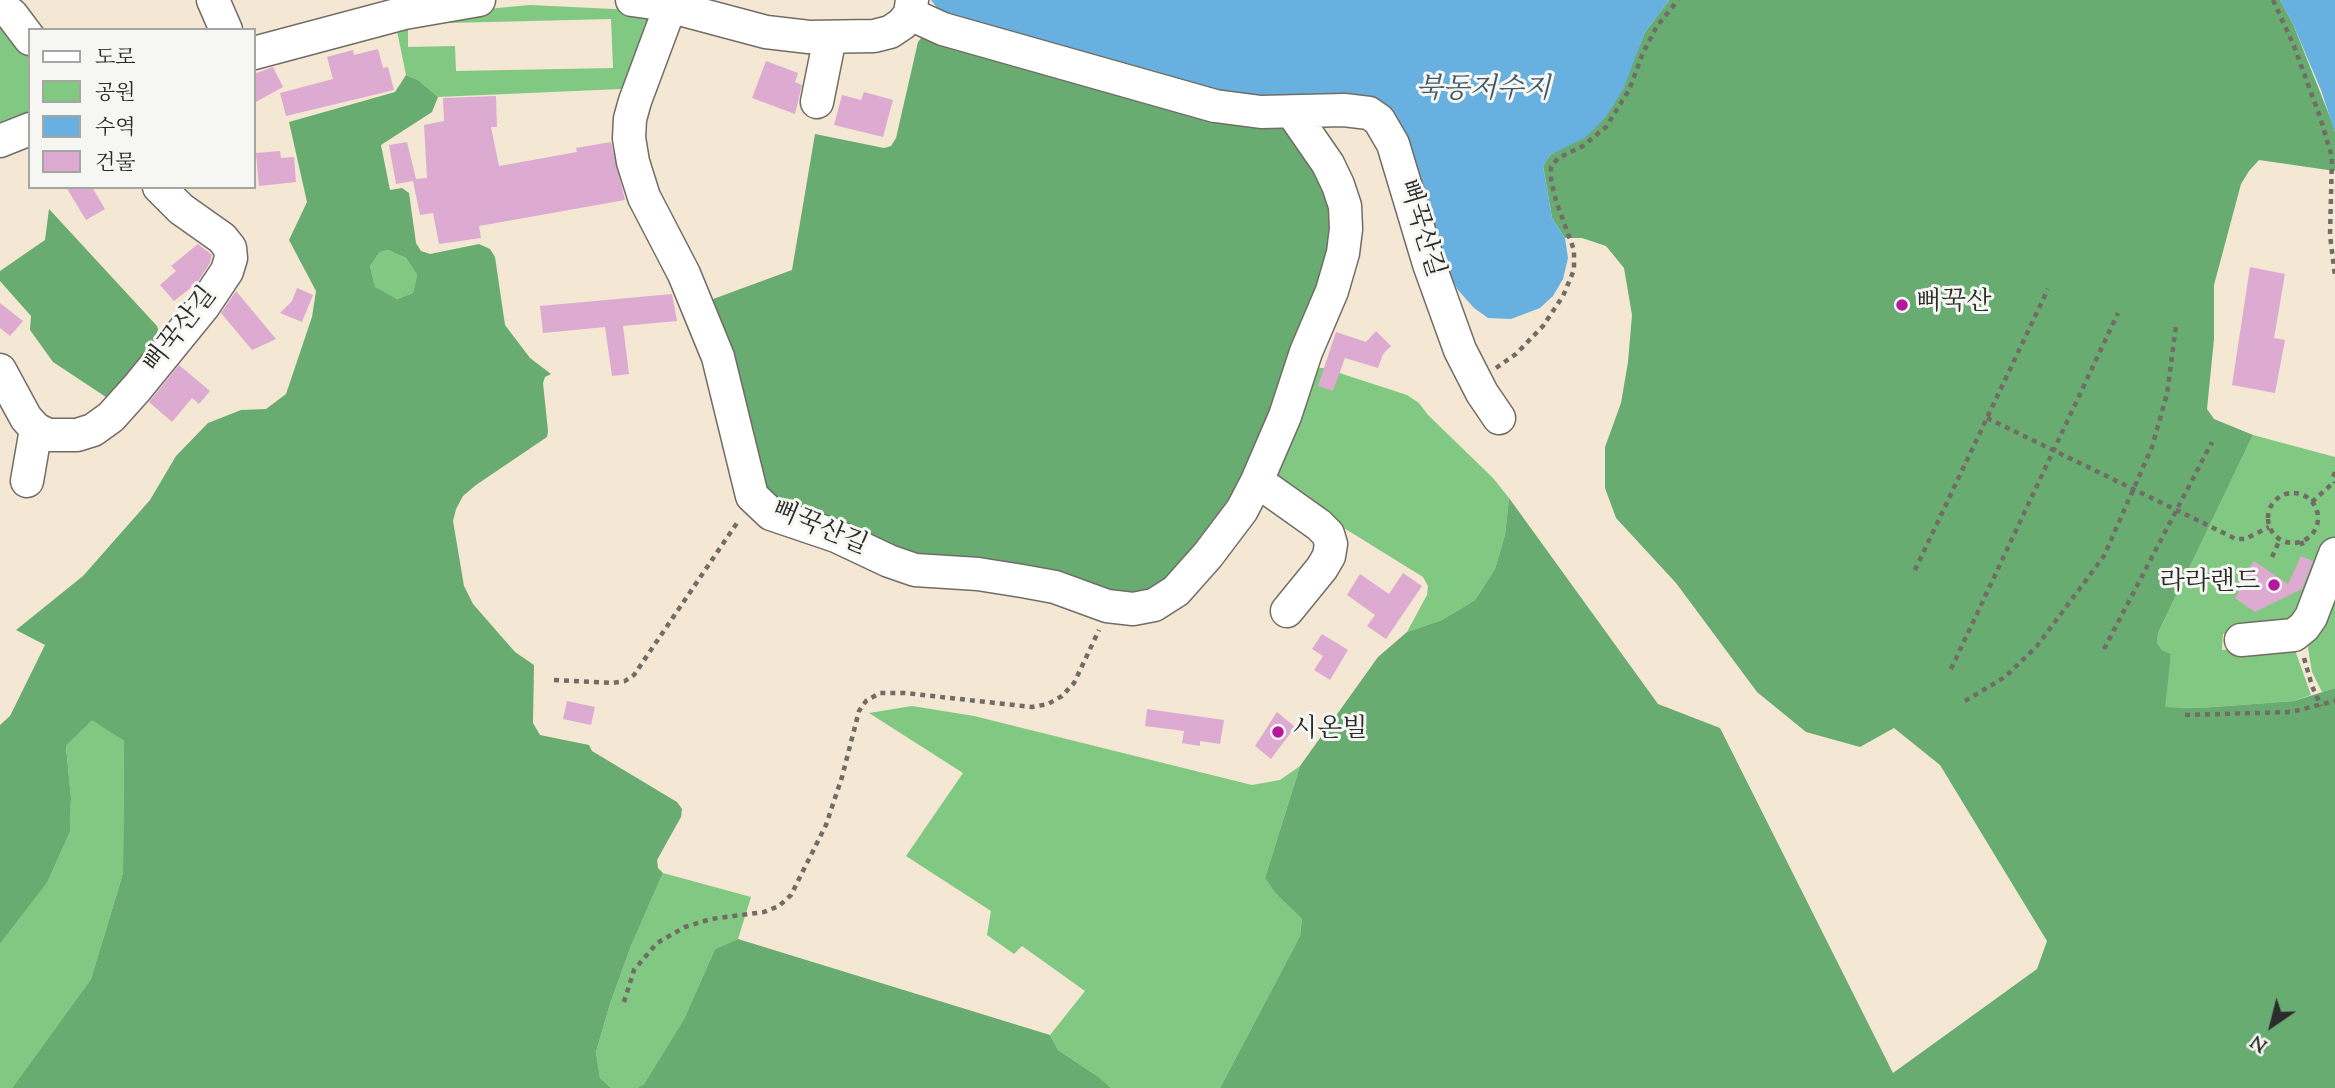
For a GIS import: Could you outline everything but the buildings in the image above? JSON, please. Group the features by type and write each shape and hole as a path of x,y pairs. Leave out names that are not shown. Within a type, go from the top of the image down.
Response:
{"street":[{"path":"213,0 225,28"},
{"path":"256,52 404,13 479,0"},
{"name":"뻐꾹산길","path":"632,0 766,32 809,37 874,36 890,32 902,24 911,7 943,29 1215,106 1240,111 1358,110 1369,113 1388,131 1437,288 1460,350 1499,418"},
{"path":"0,6 12,15 28,35"},
{"name":"뻐꾹산길","path":"670,7 630,119 629,138 633,162 644,197 684,274 713,344 728,391 748,485 757,502 771,514 836,536 890,561 915,569 978,574 1055,587 1107,606 1132,609 1154,605 1176,591 1242,510 1285,416 1306,352 1332,291 1343,253 1345,206 1328,164 1292,112"},
{"path":"817,102 830,37"},
{"path":"0,141 28,130"},
{"name":"뻐꾹산길","path":"36,429 48,435 77,435 93,430 111,417 203,307 227,271 231,258 230,248 222,238 181,209 161,189"},
{"path":"0,370 26,418 36,429 27,481"},
{"path":"1257,481 1319,524 1328,534 1331,544 1329,556 1322,568 1287,611"},
{"path":"2241,640 2294,635 2299,631 2311,617 2320,552"}],"path":[{"path":"1476,382 1516,354 1544,326 1563,296 1574,270 1574,250 1556,201 1551,167 1558,158 1583,146 1606,127 1629,90 1657,26 1678,0"},
{"path":"2273,0 2294,46 2332,157 2330,235 2335,276"},
{"path":"1915,570 2049,289"},
{"path":"1951,670 2118,313"},
{"path":"1965,701 2006,677 2037,646 2104,556 2152,447 2167,394 2176,326"},
{"path":"1987,418 2241,540 2269,527"},
{"path":"2104,649 2212,442"},
{"path":"2312,502 2335,483 2335,472"},
{"path":"2299,493 2312,502 2318,518 2312,534 2301,541 2288,542 2280,539 2269,527 2267,520 2271,504 2283,494 2299,493"},
{"path":"554,680 612,683 625,681 634,675 734,526 757,502"},
{"path":"2272,557 2280,539"},
{"path":"2301,541 2320,552"},
{"path":"624,1002 634,970 657,943 685,927 711,919 764,912 779,906 792,895 826,825 859,711 866,701 880,693 905,692 1032,707 1048,704 1062,696 1074,683 1087,659 1107,606"},
{"path":"2299,631 2312,686 2321,706"},
{"path":"2185,715 2291,712 2335,701"}],"green space":[{"path":"1669,0 2280,0 2293,24 2332,122 2335,132 2335,171 2259,160 2241,184 2214,285 2214,339 2207,409 2214,419 2253,435 2158,633 2157,643 2162,650 2171,654 2165,707 2200,708 2294,701 2335,688 2335,1088 1220,1088 1300,936 1302,919 1275,893 1265,878 1300,766 1378,657 1407,632 1442,620 1475,600 1495,569 1505,535 1509,498 1658,704 1720,728 1893,1073 2037,969 2047,941 1940,765 1894,728 1860,747 1806,732 1757,692 1676,583 1616,518 1605,488 1605,447 1621,403 1628,362 1632,315 1624,268 1606,246 1582,238 1565,238 1552,218 1543,166 1550,155 1564,147 1634,59 1645,32"},
{"path":"530,5 634,10 644,15 649,23 630,84 620,89 438,97 418,80 406,75 396,26 465,11","holes":["611,19 613,68 456,71 455,46 408,47 408,24"]},
{"path":"0,14 28,53 28,113 0,125"},
{"path":"922,37 1277,125 1299,137 1310,151 1337,232 1243,487 1171,581 1132,598 923,564 762,498 705,302 792,270 815,134 884,148 891,146 896,138 918,42"},
{"path":"406,75 418,80 438,97 432,112 381,145 390,190 402,188 409,193 416,243 421,251 430,254 479,244 490,249 495,257 505,325 530,358 551,374 545,377 543,383 547,437 476,485 463,496 456,509 453,521 464,586 473,604 515,652 534,665 533,723 540,735 589,745 592,751 677,802 682,809 681,817 657,860 658,868 663,873 631,946 596,1052 600,1078 611,1088 12,1088 91,979 123,873 124,741 92,720 66,746 71,798 70,832 47,883 0,944 0,725 10,716 45,645 16,630 83,576 150,500 176,456 208,423 241,410 266,409 286,394 312,317 316,291 289,240 307,202 289,122 395,92","holes":["388,250 406,258 417,275 413,293 397,299 375,287 370,266 380,252"]},
{"path":"49,209 157,326 161,338 112,401 53,362 30,330 31,316 0,281 0,271 45,240"},
{"path":"388,250 406,258 417,275 413,293 397,299 375,288 370,266 380,252"},
{"path":"1315,368 1324,368 1407,395 1419,403 1493,478 1509,498 1505,535 1495,569 1475,600 1442,620 1407,632 1427,595 1428,586 1423,577 1281,489 1274,482"},
{"path":"2253,435 2335,457 2335,538 2307,608 2282,630 2223,634 2222,650 2286,645 2295,650 2311,695 2294,701 2200,708 2164,707 2171,654 2162,650 2157,643 2158,633"},
{"path":"2335,569 2335,688 2322,692 2312,672 2308,648 2311,631"},
{"path":"912,706 974,716 1252,785 1280,780 1300,766 1265,878 1275,893 1302,919 1300,936 1220,1088 1111,1088 1058,1050 1050,1035 1085,991 1022,946 1014,954 987,935 991,911 906,856 963,773 869,713"},
{"path":"92,719 124,741 123,873 91,979 12,1088 0,1088 0,944 47,883 70,832 71,798 66,746"},
{"path":"663,873 751,897 738,939 715,949 684,1019 644,1084 637,1088 611,1088 600,1078 596,1052 631,946"},
{"path":"738,939 1050,1035 1058,1050 1111,1088 637,1088 644,1084 684,1019 715,949"}],"water":[{"name":"북동저수지","path":"931,0 1669,0 1645,32 1623,90 1605,118 1586,137 1550,155 1543,166 1552,218 1565,238 1568,258 1563,279 1553,296 1540,308 1511,319 1488,318 1474,308 1458,290 1444,266 1392,115 1384,103 1373,98 1346,97 1236,103 945,18"},
{"path":"2280,0 2335,0 2335,132 2321,90"}],"place":[{"name":"뻐꾹산","path":"1902,305"},
{"name":"라라랜드","path":"2274,585"},
{"name":"시온빌","path":"1278,732"}]}
